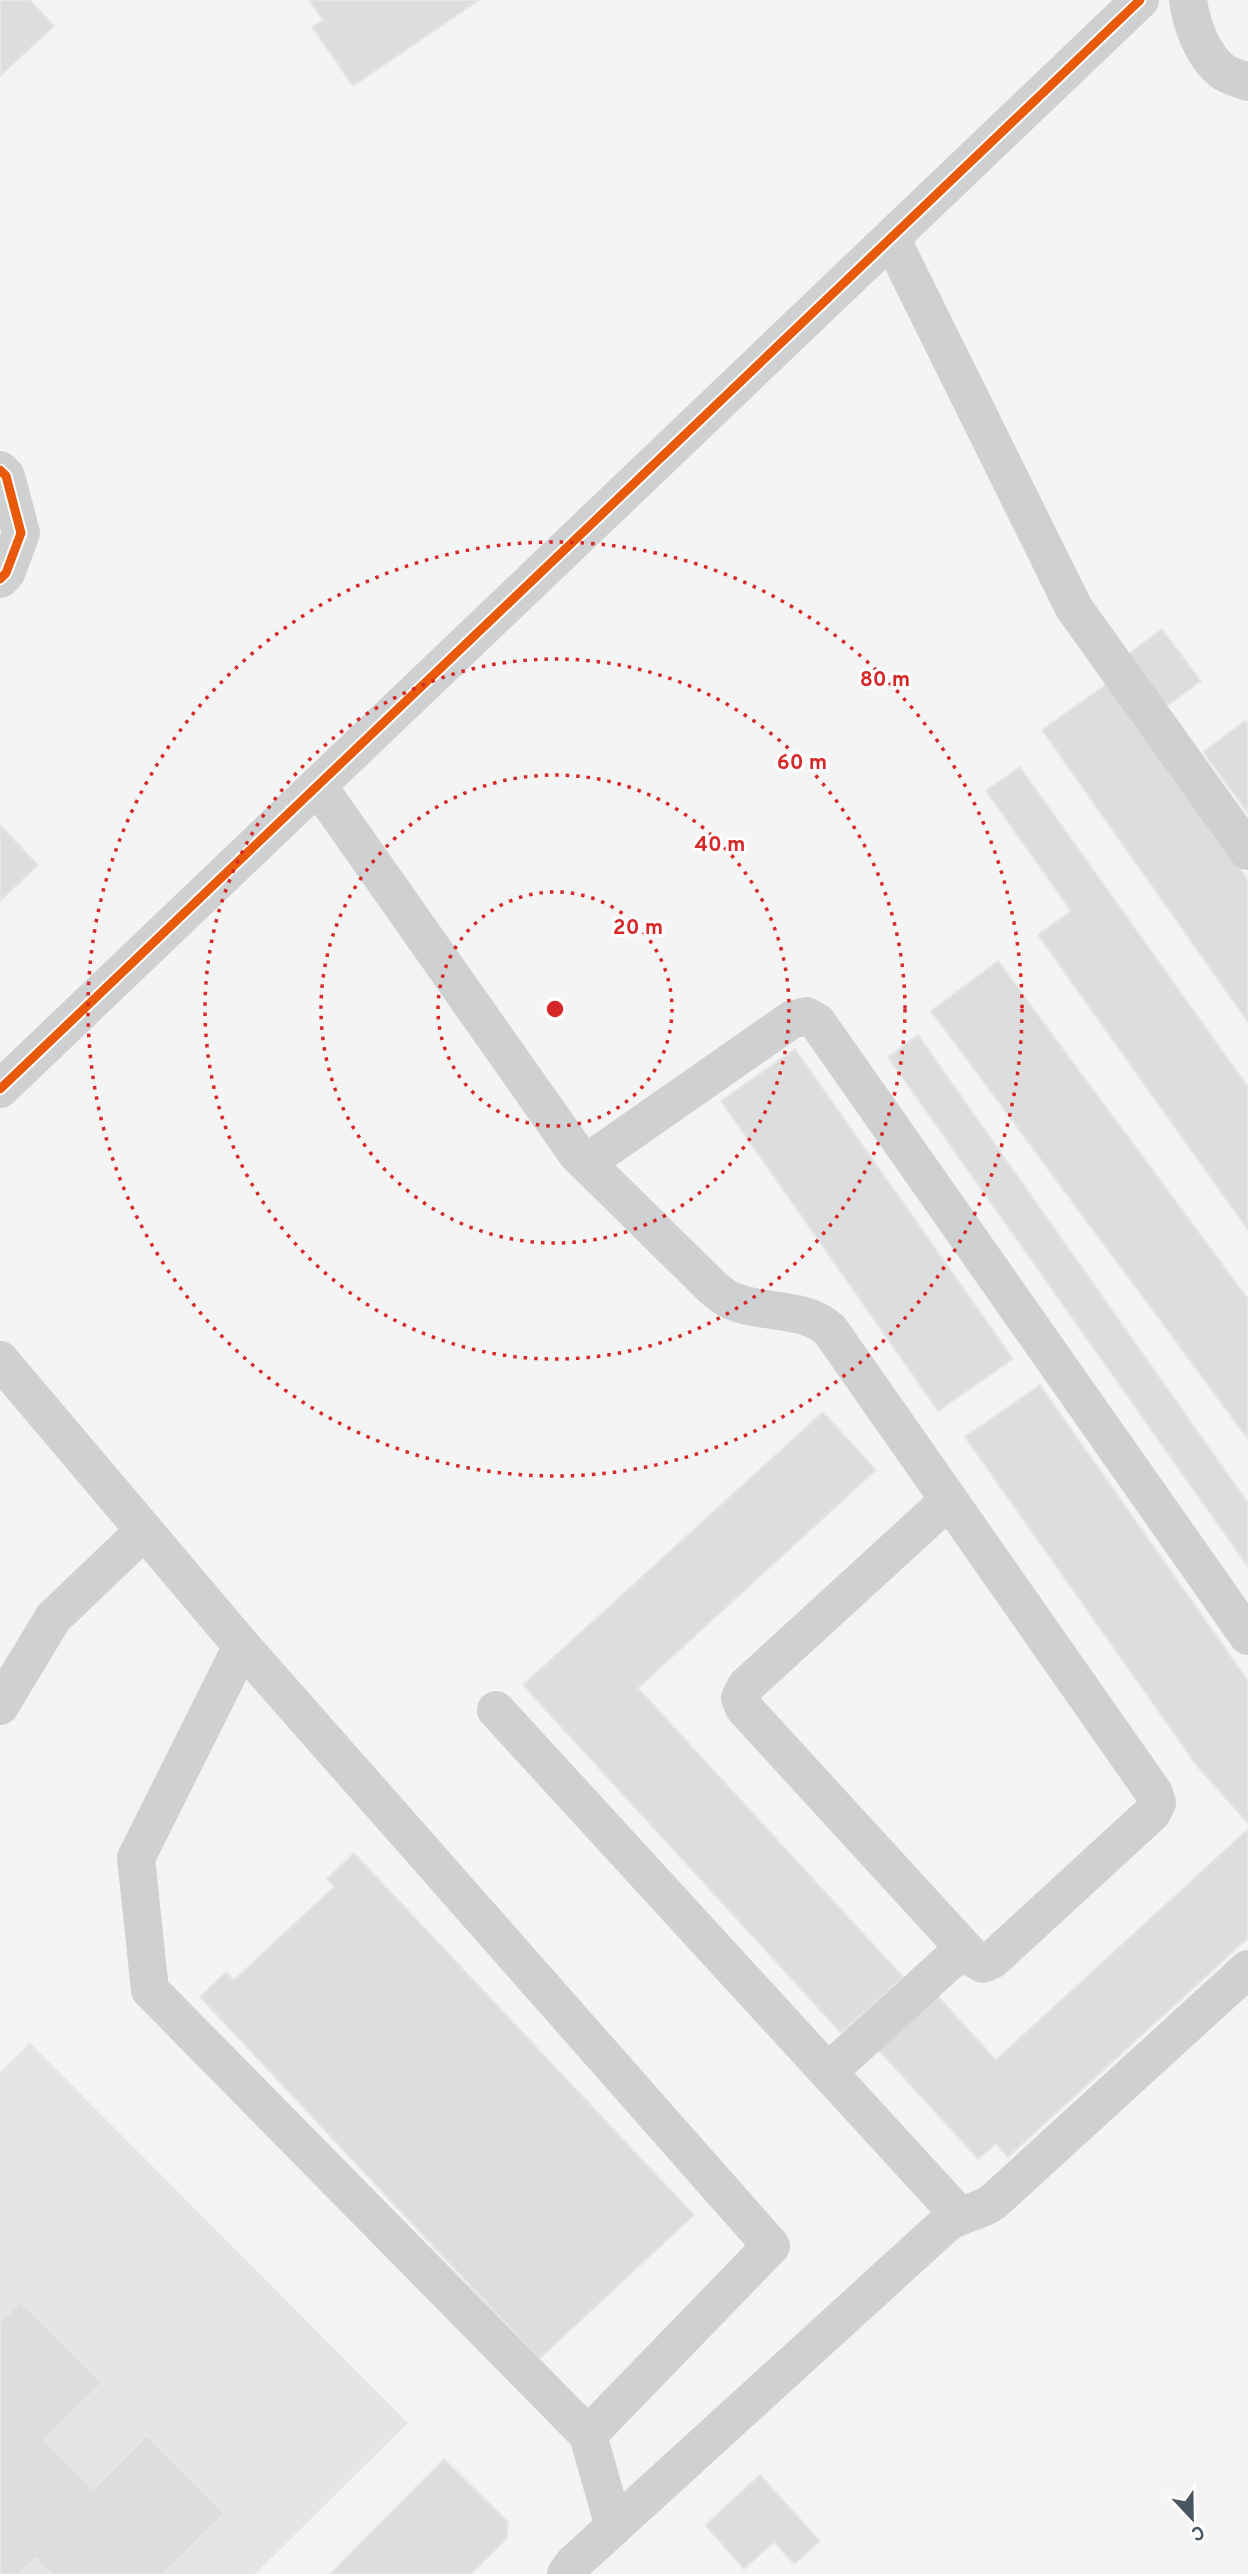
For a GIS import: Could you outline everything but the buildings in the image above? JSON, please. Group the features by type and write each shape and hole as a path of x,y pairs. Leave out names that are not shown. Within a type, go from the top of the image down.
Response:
{"street":[{"path":"0,1089 1140,0"},
{"path":"1188,0 1190,18 1201,43 1222,71 1248,82"},
{"path":"891,238 1074,608 1248,851"},
{"path":"0,470 6,476 21,533 6,573 0,579"},
{"path":"318,786 577,1154 727,1299 745,1305 806,1315 820,1321 830,1330 949,1500 1154,1793 1157,1803 1152,1813 992,1960 983,1964 974,1959 744,1708 740,1698 746,1686 949,1500"},
{"path":"586,1163 791,1020 806,1016 817,1022 1248,1636"},
{"path":"0,1360 242,1646 771,2246 588,2435"},
{"path":"0,1706 54,1618 144,1531"},
{"path":"242,1646 136,1858 150,1990 588,2435 614,2527"},
{"path":"496,1710 959,2215"},
{"path":"828,2072 964,1948"},
{"path":"566,2574 574,2563 948,2222 959,2215 981,2210 993,2202 1248,1969"}],"shaded area":[{"path":"30,2043 408,2423 255,2574 0,2574 0,2072"}],"cycle path":[{"path":"0,1089 1140,0"},
{"path":"0,470 6,476 21,533 6,573 0,579"}]}
